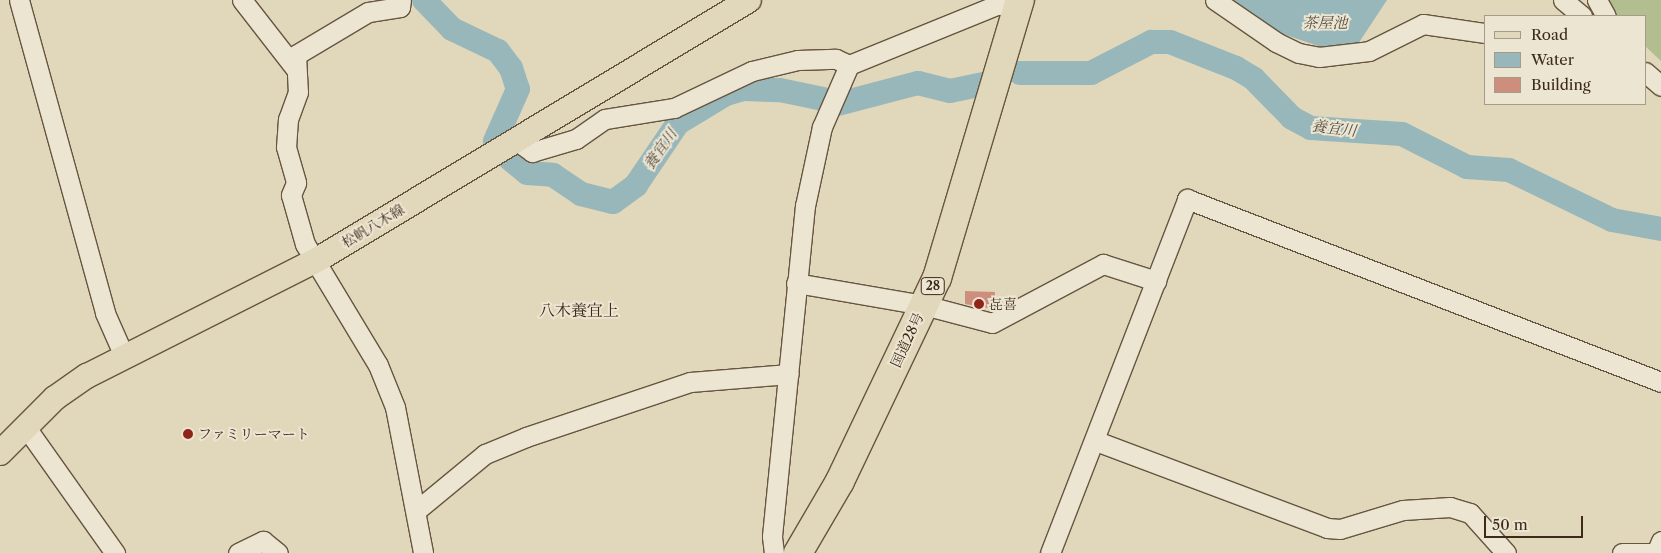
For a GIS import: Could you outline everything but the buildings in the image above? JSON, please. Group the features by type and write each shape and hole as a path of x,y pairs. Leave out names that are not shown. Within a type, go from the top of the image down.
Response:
{"highway":[{"name":"国道28号","path":"798,553 840,482 937,278 1019,2"}],"main road":[{"name":"松帆八木線","path":"0,453 55,398 124,356 317,260 750,0"}],"street":[{"path":"19,0 105,313 124,356"},
{"path":"242,0 295,68"},
{"path":"401,0 400,6 368,12 296,55 295,68 298,92 288,119 286,147 296,183 291,195 305,244 317,260 378,365 395,406 417,510 423,553"},
{"path":"1215,0 1276,42 1299,53 1320,57 1369,51 1423,24 1484,33"},
{"path":"1563,0 1581,15"},
{"path":"1597,0 1605,15"},
{"path":"517,141 532,152 576,138 604,120 674,108 752,71 798,60 836,59 849,64 997,5 1019,2"},
{"path":"774,553 772,536 805,206 822,127 849,64"},
{"path":"1646,73 1661,86"},
{"path":"1050,553 1096,441 1187,199 1661,382"},
{"path":"796,283 924,305 992,323 1103,264 1156,280"},
{"path":"417,510 484,454 526,437 690,382 789,374"},
{"path":"25,426 115,553"},
{"path":"1096,441 1327,528 1340,529 1403,510 1457,509 1470,513 1506,553"},
{"path":"238,553 263,541 278,553"},
{"path":"1656,553 1661,541"},
{"path":"1622,553 1650,553"}],"green space":[{"path":"1606,0 1661,0 1661,61 1646,47 1646,15 1616,15"}],"water":[{"name":"茶屋池","path":"1233,0 1387,0 1358,44 1324,48 1283,34"}],"waterway":[{"name":"養宜川","path":"424,0 452,29 498,51 511,68 518,89 495,141"},
{"name":"養宜川","path":"1020,73 1091,73 1151,42 1170,42 1236,68 1254,79 1292,118 1311,128 1402,134 1467,167 1509,170 1612,220 1661,229"},
{"name":"養宜川","path":"838,104 918,83 950,91 983,84"},
{"name":"養宜川","path":"510,159 527,173 553,175 581,194 613,202 636,185 678,123 726,94 744,89 780,90 823,99"}],"place":[{"name":"㐂喜","path":"979,304"},
{"name":"ファミリーマート","path":"188,434"}],"district":[{"name":"八木養宜上","path":"579,310"}]}
